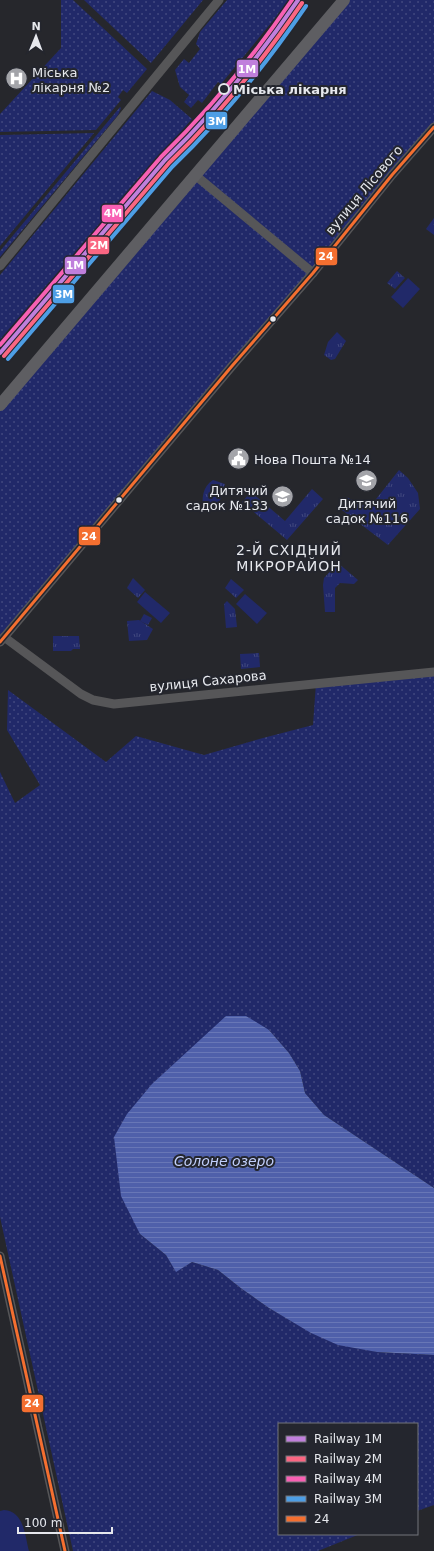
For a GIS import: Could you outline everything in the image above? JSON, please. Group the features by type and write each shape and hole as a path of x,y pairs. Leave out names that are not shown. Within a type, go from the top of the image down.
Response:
{"main road":[{"path":"0,405 344,0"}],"street":[{"path":"0,266 220,0"},
{"name":"вулиця Лісового","path":"2,640 247,349 313,273 392,175 434,127"},
{"path":"195,175 313,273"},
{"name":"вулиця Сахарова","path":"2,640 81,694 93,700 114,704 434,672"},
{"path":"0,1256 65,1551"}],"green space":[{"path":"61,0 73,0 147,69 127,93 123,90 118,97 121,100 96,130 0,132 0,114 61,48"},
{"path":"84,0 203,0 151,63"},
{"path":"227,0 290,0 221,84 218,82 202,103 198,100 191,108 184,102 189,95 180,87 175,70 184,59 189,63 200,49 196,44 200,32"},
{"path":"344,0 434,0 434,127 0,642 0,405"},
{"path":"152,91 170,100 192,119 0,342 0,275"},
{"path":"120,107 121,108 118,115 0,257 0,251"},
{"path":"94,133 0,246 0,135"},
{"path":"434,218 434,235 426,229"},
{"path":"397,271 405,278 395,289 387,283"},
{"path":"408,278 420,289 403,308 391,297"},
{"path":"337,332 346,341 335,359 331,360 324,355 328,342"},
{"path":"399,470 408,478 418,493 420,509 388,545 338,507 346,497 369,508"},
{"path":"213,480 225,484 221,498 217,505 213,508 203,510 203,497 205,489"},
{"path":"312,489 323,499 287,540 242,502 251,492 285,521"},
{"path":"338,563 358,580 354,584 340,583 335,588 335,612 325,612 323,585 324,578"},
{"path":"133,578 145,590 138,598 127,588"},
{"path":"231,579 244,590 236,598 225,588"},
{"path":"145,592 170,613 161,623 137,602"},
{"path":"245,594 267,613 257,624 236,604"},
{"path":"227,601 235,609 237,627 226,628 224,604"},
{"path":"144,614 152,618 148,625 140,621"},
{"path":"139,620 153,629 147,640 129,641 127,621"},
{"path":"53,636 79,636 80,649 73,649 71,651 53,651"},
{"path":"259,653 260,667 241,669 240,654"},
{"path":"434,672 434,1188 324,1115 305,1093 300,1071 289,1053 269,1030 140,1234 166,1255 176,1271 192,1262 218,1270 269,1308 316,1335 377,1352 434,1355 434,1505 418,1511 418,1423 278,1423 278,1535 358,1535 318,1551 73,1551 0,1217 0,772 15,803 40,785 7,730 8,690 106,762 136,736 204,755 313,725 316,683"},
{"path":"0,1511 11,1511 20,1519 25,1532 29,1551 0,1551"}],"water":[{"name":"Солоне озеро","path":"226,1016 246,1016 269,1030 289,1053 300,1071 305,1093 324,1115 434,1188 434,1355 377,1352 338,1345 311,1333 269,1308 218,1270 192,1262 176,1272 166,1255 140,1234 121,1196 114,1137 127,1114 152,1084"}],"rail line":[{"name":"4М","path":"0,345 161,157 231,82 292,0"},
{"name":"1М","path":"0,353 165,160 201,123 236,83 298,0"},
{"name":"2М","path":"4,356 169,163 205,126 240,86 302,3"},
{"name":"3М","path":"8,359 172,167 227,110 244,90 306,6"}],"transit line":[{"name":"24","path":"0,642 232,366 313,273 392,175 434,127"},
{"name":"24","path":"0,1256 65,1551"}],"place":[{"name":"Міська лікарня №2","path":"16,79"},
{"name":"Міська лікарня","path":"224,89"},
{"name":"Нова Пошта №14","path":"238,459"},
{"name":"Дитячий садок №116","path":"367,481"},
{"name":"Дитячий садок №133","path":"283,497"}],"district":[{"name":"2-Й СХІДНИЙ МІКРОРАЙОН","path":"289,558"}]}
